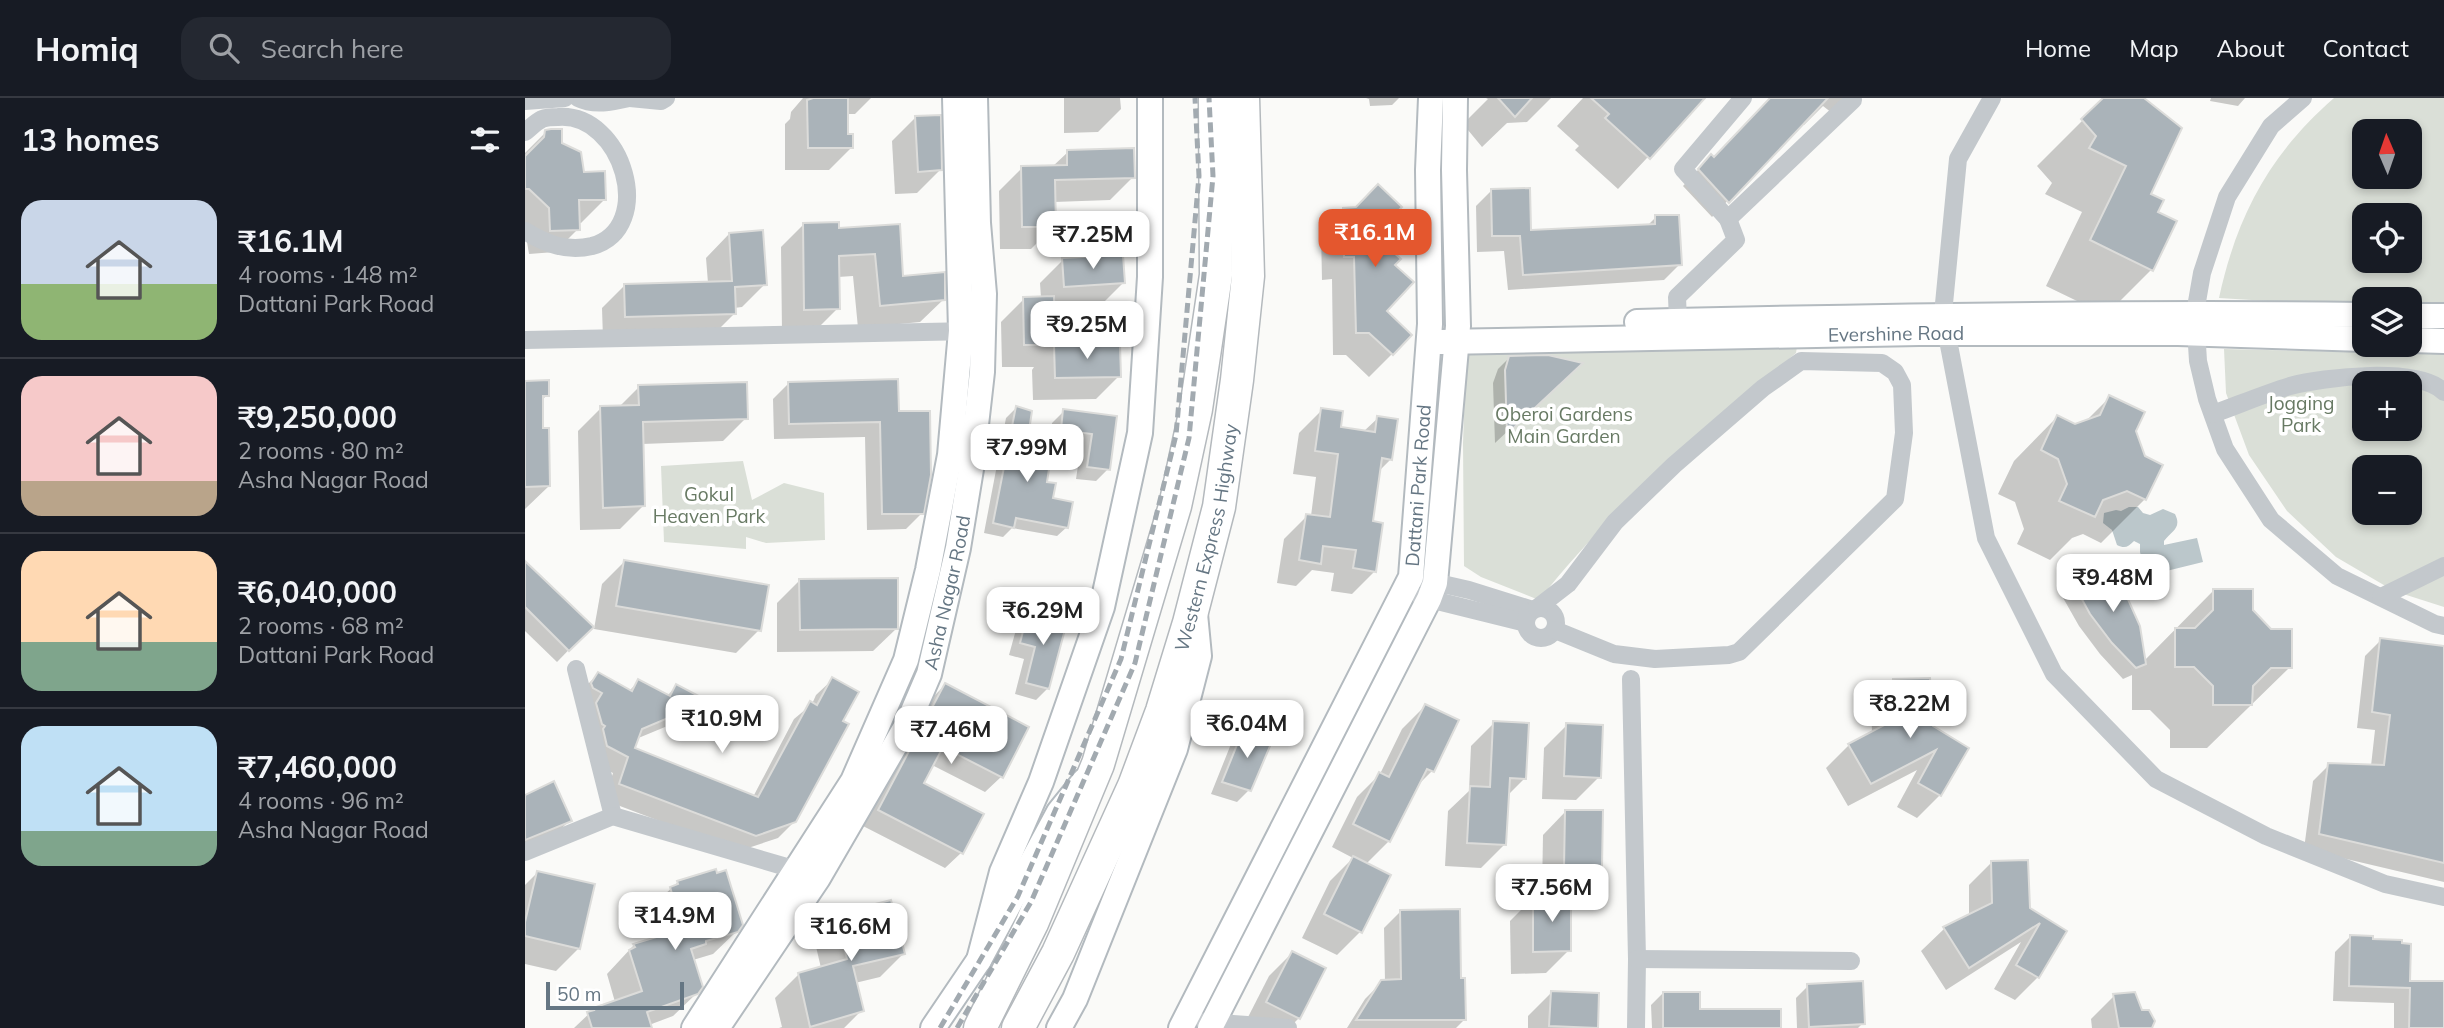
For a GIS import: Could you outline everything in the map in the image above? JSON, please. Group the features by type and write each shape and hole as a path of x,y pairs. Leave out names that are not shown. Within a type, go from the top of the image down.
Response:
{"highway":[{"name":"Western Express Highway","path":"980,1028 1032,923 1098,764 1175,506 1196,409 1216,275 1215,98"},
{"name":"Western Express Highway","path":"1018,1028 1058,953 1134,786 1162,711 1219,507 1248,276 1243,98"}],"street":[{"path":"525,101 565,98"},
{"path":"578,98 587,103 630,98 661,101 666,98"},
{"name":"Asha Nagar Road","path":"955,98 972,331"},
{"name":"Asha Nagar Road","path":"717,1028 808,873 853,781 906,660 928,570 972,331 984,294 978,223 975,98"},
{"path":"979,960 1002,872 1041,782 1102,607 1140,433 1150,277 1150,98"},
{"name":"Dattani Park Road","path":"1184,1023 1355,683 1419,588 1429,332 1428,170 1431,98"},
{"name":"Dattani Park Road","path":"1211,1025 1381,693 1419,588 1457,334 1455,98"},
{"path":"1678,321 1677,297 1736,240 1728,219 1682,169 1743,98"},
{"path":"1728,219 1853,100 1851,98"},
{"path":"1992,98 1958,159 1945,324 1986,538 2055,674 2155,779 2266,836 2385,884 2444,897"},
{"path":"2303,98 2270,126 2227,197 2202,273 2196,323 2198,361 2225,449 2271,520 2337,576 2444,626"},
{"path":"525,132 544,118 568,116 583,120 611,141 625,177 626,196 625,216 619,228 600,243 583,248 567,248 547,243 525,231"},
{"path":"1428,170 1454,170"},
{"name":"Evershine Road","path":"1429,332 1457,334 1945,324 2196,323 2352,316"},
{"path":"2422,316 2444,316"},
{"name":"Evershine Road","path":"1457,334 1678,321 1802,327"},
{"name":"Evershine Road","path":"2196,323 2352,337"},
{"path":"1801,361 1802,327"},
{"path":"525,340 972,331"},
{"path":"2422,340 2444,341"},
{"path":"1419,588 1469,590 1532,613 1547,608 1557,620 1555,631 1547,638 1537,638 1529,632 1532,613 1568,584 1615,522 1674,465 1763,388 1801,361 1882,363 1895,372 1902,385 1904,433 1895,499 1739,652 1729,655 1655,659 1614,654 1555,631"},
{"path":"2213,414 2291,386 2353,376 2416,378 2437,386 2444,392"},
{"path":"2381,597 2444,566"},
{"path":"1059,1028 1075,999 1175,749 1199,656 1194,603"},
{"path":"576,669 613,816"},
{"path":"1631,679 1636,1028"},
{"path":"1355,683 1381,693"},
{"path":"1316,761 1340,772"},
{"path":"933,1028 979,960 1059,812 1098,764"},
{"path":"525,852 613,816 808,873"},
{"name":"Asha Nagar Road","path":"694,1028 808,873"},
{"path":"1637,959 1851,961"},
{"path":"1184,1023 1289,1028"}],"green space":[{"path":"2334,98 2444,98 2444,312 2422,311 2422,287 2352,287 2352,306 2219,298 2226,268 2246,213 2274,164 2292,141"},
{"name":"Oberoi Gardens Main Garden","path":"1801,321 1796,353 1661,470 1598,533 1539,600 1481,577 1464,566 1463,443 1467,331"},
{"name":"Jogging Park","path":"2224,349 2352,352 2352,357 2422,357 2422,354 2444,354 2444,607 2394,591 2336,557 2287,511 2249,455 2226,393"},
{"name":"Gokul Heaven Park","path":"743,461 752,500 784,483 824,493 825,540 766,543 746,537 746,549 664,542 661,466"}],"shaded area":[{"path":"2138,507 2143,513 2150,515 2163,509 2175,514 2177,526 2164,541 2164,545 2197,538 2203,562 2146,576 2140,544 2134,541 2126,547 2117,545 2112,530 2103,523 2104,513"}],"building":[{"path":"848,98 848,134 853,134 853,148 808,148 807,100"},
{"path":"1498,98 1532,98 1515,117"},
{"path":"1591,98 1705,98 1650,159 1605,118 1609,114"},
{"path":"1770,98 1828,98 1729,203 1698,169 1711,154 1714,157"},
{"path":"2103,98 2144,98 2182,128 2151,194 2164,200 2158,212 2177,221 2153,271 2090,240 2126,166 2089,148 2096,136 2081,119"},
{"path":"941,115 942,170 918,172 915,116"},
{"path":"562,129 562,143 581,152 584,172 605,171 606,200 579,200 580,230 550,231 549,208 529,189 525,189 525,156 544,137 545,130"},
{"path":"1134,148 1135,178 1055,180 1056,227 1022,227 1021,166 1067,165 1067,150"},
{"path":"1378,184 1402,207 1375,236 1401,259 1395,265 1414,282 1387,311 1412,335 1393,355 1369,333 1356,333 1354,257 1344,257 1343,208 1356,207"},
{"path":"1530,188 1531,230 1655,224 1655,215 1679,215 1682,265 1523,275 1520,236 1492,236 1491,189"},
{"path":"839,222 839,228 900,224 903,276 945,272 945,300 880,306 875,254 839,256 840,309 804,310 803,223"},
{"path":"763,230 767,285 735,287 736,314 625,317 624,284 732,281 729,233"},
{"path":"1123,255 1125,283 1064,287 1062,258"},
{"path":"1054,296 1055,330 1067,330 1067,345 1024,345 1023,297"},
{"path":"1120,344 1121,377 1055,378 1054,345"},
{"path":"1548,355 1583,363 1507,434 1505,370 1509,356"},
{"path":"898,379 899,411 930,411 931,475 924,514 882,514 880,422 789,424 788,382"},
{"path":"549,380 549,396 543,396 543,428 549,428 550,486 525,487 525,381"},
{"path":"747,382 748,419 643,422 645,506 603,508 600,406 639,405 638,385"},
{"path":"2109,395 2145,412 2136,431 2145,456 2163,465 2146,500 2127,491 2103,500 2095,517 2059,501 2067,484 2058,459 2041,450 2057,415 2075,424 2100,415"},
{"path":"1016,406 1032,411 1024,464 1049,469 1047,482 1056,483 1053,498 1073,502 1068,528 1016,518 1014,528 993,523"},
{"path":"1321,408 1343,411 1341,427 1375,432 1377,416 1398,419 1392,460 1382,458 1373,521 1383,523 1376,572 1353,568 1356,550 1323,546 1321,564 1299,560 1306,514 1330,517 1338,454 1315,451"},
{"path":"1063,409 1117,416 1110,470 1087,467 1092,434 1061,430"},
{"path":"624,560 769,585 761,631 616,606"},
{"path":"525,561 594,627 569,651 525,607"},
{"path":"2102,565 2127,597 2140,626 2146,664 2136,668 2090,614 2073,583"},
{"path":"898,578 898,629 800,630 799,579"},
{"path":"2213,589 2253,589 2253,610 2271,629 2292,629 2292,668 2271,668 2253,686 2252,705 2213,705 2213,686 2194,667 2175,667 2175,628 2195,628 2213,610"},
{"path":"1028,612 1067,622 1049,689 1026,683 1035,647 1020,643"},
{"path":"2380,638 2444,646 2444,863 2319,834 2328,763 2384,765 2390,715 2372,712"},
{"path":"598,672 632,691 638,679 670,696 676,684 710,702 699,722 682,712 642,729 635,748 758,797 810,701 817,705 832,677 859,692 843,721 849,724 796,822 756,836 619,784 628,757 607,746 603,729 605,726 596,703 602,693 593,688 591,683"},
{"path":"1930,678 1933,726 1969,748 1941,796 1918,783 1936,750 1871,784 1848,744 1894,720 1893,679"},
{"path":"945,683 1029,727 1003,778 943,747 924,783 984,814 963,854 878,810"},
{"path":"1425,704 1459,720 1434,772 1427,769 1390,842 1353,824 1379,772 1389,777"},
{"path":"1493,721 1529,723 1526,779 1510,778 1506,845 1467,843 1470,786 1490,787"},
{"path":"1566,723 1603,725 1601,778 1564,776"},
{"path":"1243,730 1273,739 1251,791 1222,782"},
{"path":"554,781 572,821 525,840 525,795"},
{"path":"1565,810 1603,810 1602,868 1564,868"},
{"path":"1353,856 1391,875 1362,933 1324,914"},
{"path":"2028,860 2030,908 2067,931 2039,978 2016,965 2040,923 1969,968 1943,927 1992,903 1991,861"},
{"path":"716,869 717,873 726,870 743,925 738,932 706,941 706,944 691,949 703,987 698,994 647,1012 652,1028 592,1028 587,1012 642,991 629,950 635,947 633,944 683,929 670,887 678,884 677,881"},
{"path":"537,871 595,884 580,949 525,936 525,922"},
{"path":"1533,896 1571,896 1571,951 1533,952"},
{"path":"891,900 905,954 853,966 864,1011 810,1027 798,973 847,959 836,914"},
{"path":"1460,909 1461,978 1465,978 1466,1020 1356,1020 1381,980 1401,979 1400,910"},
{"path":"2350,935 2402,940 2402,943 2411,944 2410,981 2444,981 2444,1028 2409,1028 2410,988 2349,986"},
{"path":"1292,951 1326,968 1300,1019 1266,1002"},
{"path":"1863,981 1865,1024 1809,1027 1807,984"},
{"path":"1551,991 1599,993 1598,1028 1549,1026"},
{"path":"1663,992 1700,992 1700,1009 1781,1009 1781,1028 1663,1028"},
{"path":"2135,992 2142,1010 2149,1010 2155,1021 2152,1028 2119,1028 2113,994"}],"railway":[{"path":"940,1028 1018,896 1121,659 1176,435 1199,176 1195,98"},
{"path":"957,1028 1031,902 1135,663 1189,438 1213,176 1209,98"}]}
